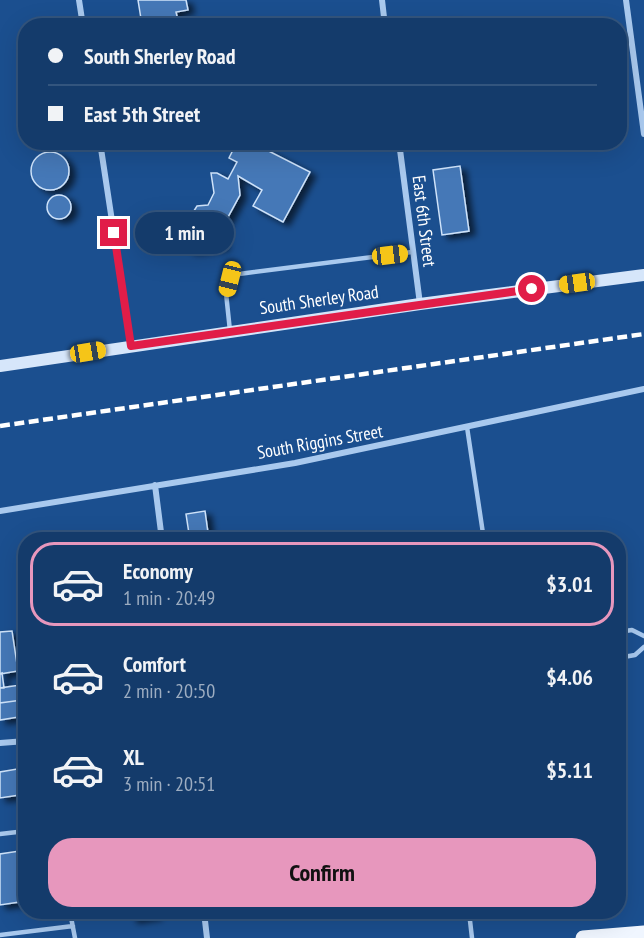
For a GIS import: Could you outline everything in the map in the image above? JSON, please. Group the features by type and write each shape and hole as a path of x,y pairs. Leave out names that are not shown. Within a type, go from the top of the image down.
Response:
{"main road":[{"path":"583,938 644,933"}],"street":[{"path":"79,0 82,18"},
{"path":"382,0 384,18"},
{"path":"626,0 641,83 644,134"},
{"path":"101,150 131,346"},
{"name":"East 6th Street","path":"400,150 420,304"},
{"name":"South Sherley Road","path":"0,366 420,304 644,275"},
{"name":"South Riggins Street","path":"0,511 295,463 644,389"},
{"path":"155,485 161,532"},
{"path":"0,743 18,742"},
{"path":"205,919 207,938"}],"lane":[{"path":"230,332 226,293 230,279 239,274 412,252"},
{"path":"467,427 483,532"},
{"path":"626,631 632,630 644,636"},
{"path":"626,657 635,655 644,646"},
{"path":"0,834 18,832"},
{"path":"72,919 75,938"},
{"path":"469,919 472,938"},
{"path":"0,935 73,926"}],"building":[{"path":"138,0 186,0 188,10 176,12 178,18 141,18"},
{"path":"233,150 267,150 310,172 283,222 253,206 262,190 238,176 240,195 221,230 223,246 191,250 185,246 181,216 192,214 197,206 208,205 214,193 211,173 217,173 228,179 237,162 229,158"},
{"path":"50,152 64,157 69,171 64,185 50,190 36,185 31,171 36,157"},
{"path":"460,166 469,231 442,235 433,170"},
{"path":"54,195 64,195 71,202 71,212 64,219 54,219 47,212 47,202"},
{"path":"205,511 208,532 189,532 186,514"},
{"path":"12,631 18,671 0,674 0,632"},
{"path":"2,673 4,688 0,688 0,674"},
{"path":"18,685 18,701 0,703 0,688"},
{"path":"18,701 18,717 0,720 0,703"},
{"path":"18,769 18,795 0,798 0,772"},
{"path":"18,851 18,902 0,905 0,854"}],"railway":[{"path":"0,426 644,334"}],"route":[{"path":"114,233 131,346 532,289"}]}
